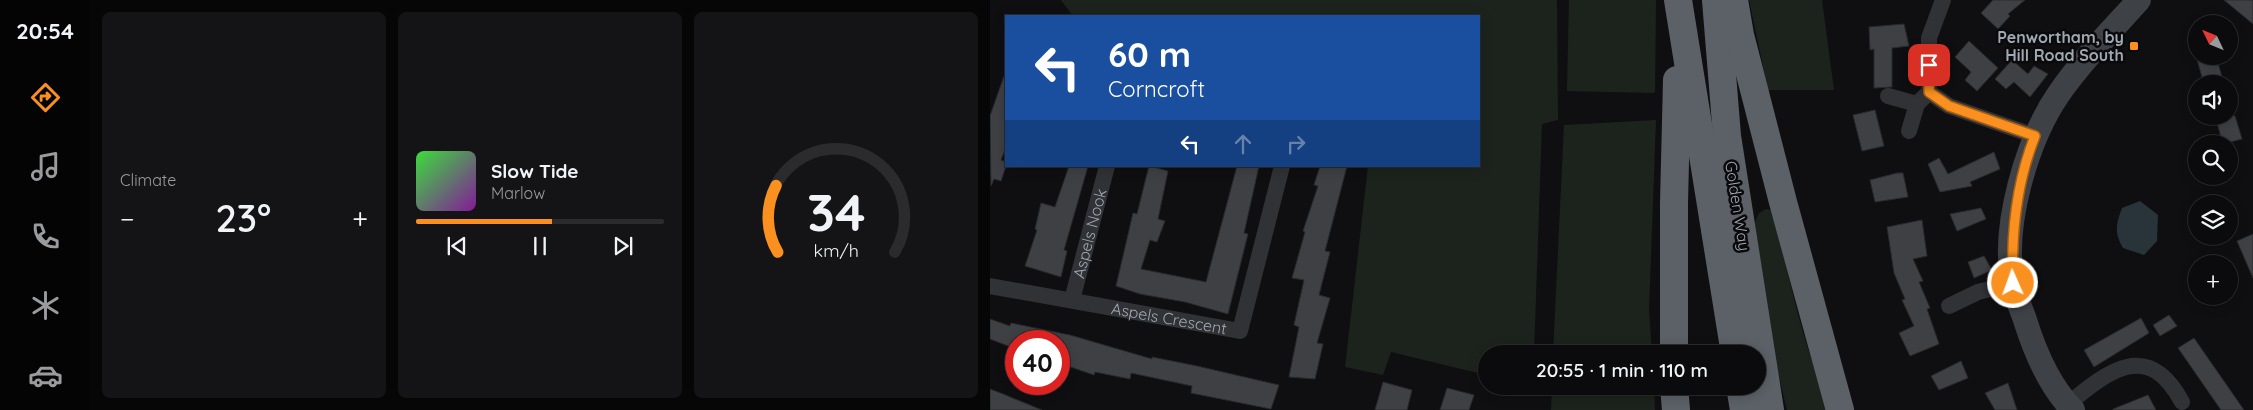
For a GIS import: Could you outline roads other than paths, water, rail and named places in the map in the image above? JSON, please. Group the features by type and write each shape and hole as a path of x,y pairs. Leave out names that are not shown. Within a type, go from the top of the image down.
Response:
{"highway":[{"name":"Golden Way","path":"1716,0 1727,136 1770,410"},
{"path":"1734,0 1740,35 1783,202 1840,410"},
{"name":"Golden Way","path":"1679,8 1734,345"},
{"path":"1674,345 1674,203 1679,8"},
{"path":"1675,395 1676,410"},
{"path":"1742,395 1744,410"}],"street":[{"path":"1909,131 1917,104 1929,92 1929,38 1944,0"},
{"path":"2139,0 2060,93 2035,136 2026,157 2013,215 2013,283 2032,344 2046,372 2070,407 2104,376 2124,367 2138,366 2155,369 2164,375 2174,386 2182,402"},
{"path":"1929,92 1949,106 2035,136"},
{"path":"1888,96 1917,104"},
{"name":"Aspels Nook","path":"1072,300 1108,167"},
{"name":"Aspels Crescent","path":"990,286 1240,331 1282,167"},
{"path":"1949,306 1978,292 2013,283"}],"place":[{"name":"Penwortham, by Hill Road South","path":"2134,46"}]}
